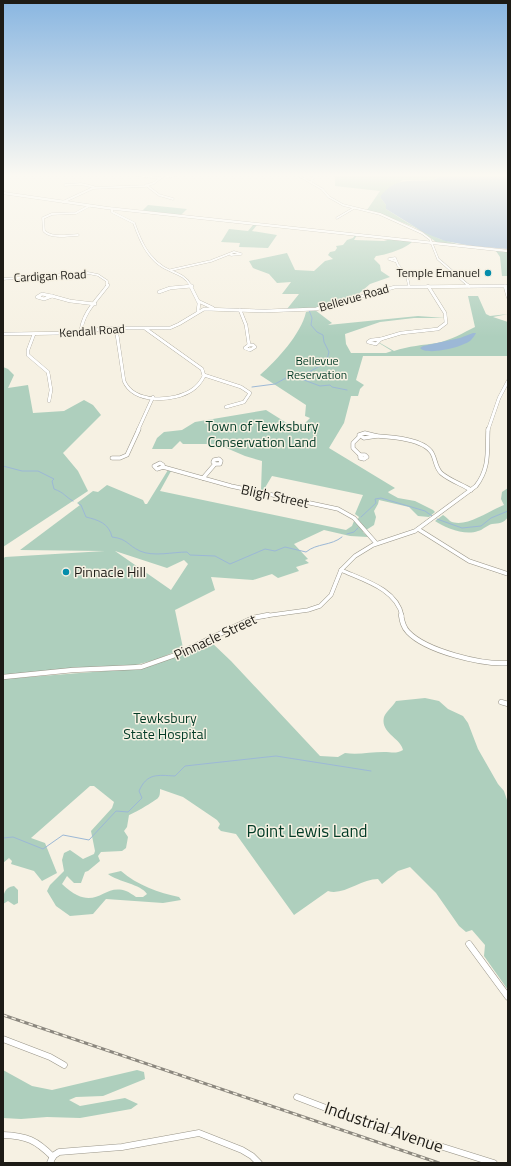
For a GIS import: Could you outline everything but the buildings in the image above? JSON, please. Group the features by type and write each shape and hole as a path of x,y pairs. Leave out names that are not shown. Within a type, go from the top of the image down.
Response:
{"main road":[{"path":"300,228 508,251"}],"street":[{"path":"44,228 46,234 57,236 78,235"},
{"path":"136,228 141,241 150,256 162,266 183,276 192,286 200,307 198,311"},
{"path":"413,228 426,235 431,242 438,259 470,286"},
{"path":"170,270 209,262 231,255"},
{"path":"395,261 407,277 408,286"},
{"name":"Cardigan Road","path":"3,279 88,273 98,275 108,282 81,324 81,332"},
{"path":"159,292 170,288 192,286"},
{"name":"Bellevue Road","path":"180,324 198,311 214,309 316,309 387,288 408,286 507,286"},
{"path":"381,339 398,334 438,329 446,323 447,318 443,307 430,292 428,286"},
{"path":"507,286 508,297"},
{"path":"52,296 44,299 37,297 42,294 52,296 70,301 95,304"},
{"path":"198,300 214,309"},
{"path":"240,310 246,325 248,345"},
{"name":"Kendall Road","path":"3,334 81,332 116,328 170,328 180,324"},
{"path":"116,328 126,385 134,392 153,397 175,396 187,393 199,387 203,381 204,372 199,366 146,328"},
{"path":"34,334 28,350 28,355 48,372 51,390 49,401"},
{"path":"204,375 241,387 250,393 249,398 246,400 233,406 226,407"},
{"name":"Pinnacle Street","path":"3,677 73,670 127,668 150,665 193,647 252,618 276,613 308,610 318,607 331,595 341,570 354,556 376,543 418,529 471,490 483,477 487,464 488,429 499,398 508,381"},
{"path":"112,458 120,458 127,454 153,397"},
{"path":"360,455 352,447 354,442 360,437 359,434 363,432 377,436 402,437 423,446 432,452 434,465 439,472 471,490"},
{"path":"202,478 215,464"},
{"name":"Bligh Street","path":"163,467 231,486 343,511 354,518 376,543"},
{"path":"418,529 469,561 508,574"},
{"path":"341,570 386,593 396,600 401,610 404,626 414,638 468,659 493,664 508,663"},
{"path":"501,702 508,704"},
{"path":"469,944 508,997"},
{"path":"3,1040 50,1057 64,1065"},
{"name":"Industrial Avenue","path":"297,1097 360,1121 494,1163"},
{"path":"3,1135 34,1139 41,1145 51,1160 59,1152 122,1147 199,1133 237,1147 252,1156 259,1163"}],"green space":[{"path":"250,228 254,228 252,231 277,235 268,248 239,247 240,243 221,242 229,229 248,231"},
{"path":"416,228 440,239 457,244 508,250 436,242"},
{"path":"357,235 354,240 384,241 391,239 412,242 409,245 395,251 376,256 374,259 380,265 381,271 390,277 370,284 355,297 316,309 287,309 299,294 282,294 291,282 277,283 269,274 253,268 249,261 287,253 295,270 314,271 325,261 333,259 328,255 330,252 335,251 337,248 336,246 343,245 347,240 353,238"},
{"path":"496,251 508,252 508,276 502,276 500,257"},
{"path":"468,296 478,296 486,314 490,316 508,314 493,317 508,322 508,356 363,356 356,380 364,385 360,389 358,396 351,396 344,423 329,448 395,488 388,492 389,493 398,498 415,501 433,510 435,512 429,517 418,516 409,507 379,500 374,511 376,517 374,525 363,532 368,537 350,536 324,530 294,544 308,559 305,560 309,563 296,567 299,571 278,578 272,574 253,580 211,577 215,590 175,610 183,648 158,659 132,666 3,676 3,559 5,557 105,551 20,550 80,505 77,503 93,491 98,492 107,485 143,500 145,504 147,504 168,470 171,471 160,491 346,530 352,526 354,521 356,522 359,517 355,514 363,495 272,476 263,491 261,490 262,461 245,456 217,444 183,444 180,441 172,449 152,449 157,438 164,432 182,430 195,422 266,410 298,430 310,418 305,416 306,405 260,375 274,362 294,338 306,312 315,310 332,323 328,325 418,316 445,318 414,318 380,322 345,334 346,344 351,353 386,353 392,351 379,343 394,351 442,342 475,327","holes":["115,551 167,568 184,560 188,564 171,590"]},
{"path":"3,367 8,369 14,375 8,388 28,385 33,413 64,411 84,400 93,405 101,415 63,453 78,471 88,491 3,547"},
{"path":"508,488 508,517 503,522 490,525 482,530 467,533 450,529 435,521 443,515 450,521 456,523 463,523 477,518 504,505 501,499 502,492"},
{"path":"210,641 231,661 320,756 338,757 345,753 396,752 403,750 399,742 385,727 384,723 385,715 396,701 425,698 439,701 448,709 463,716 468,723 478,749 498,784 504,791 508,803 508,990 484,956 485,945 472,930 466,932 459,926 436,893 410,867 398,871 382,884 378,879 340,891 328,891 294,915 236,834 221,831 218,828 220,824 217,820 183,797 160,789 160,795 158,798 129,815 127,827 124,831 128,837 126,848 122,851 101,852 98,856 100,861 85,872 81,883 74,883 67,876 62,884 74,893 83,897 91,898 118,889 127,891 136,897 143,897 147,894 135,885 112,877 108,874 121,871 141,884 156,891 179,897 181,900 163,903 106,899 93,914 70,916 56,906 47,891 50,885 64,871 62,860 64,853 70,850 83,859 94,854 95,851 91,831 112,808 114,802 94,786 90,786 31,838 45,843 57,873 42,881 34,871 11,864 12,861 9,858 3,863 3,679 131,669 154,665"},
{"path":"14,886 18,890 18,903 14,905 8,901 3,904 3,898 6,890"},
{"path":"3,1070 32,1086 52,1090 137,1070 144,1072 145,1079 103,1096 76,1097 69,1100 80,1106 125,1098 138,1104 131,1109 80,1118 3,1118"}],"water":[{"path":"418,228 508,228 508,249 472,246 445,241"},
{"path":"476,333 471,340 454,348 430,351 420,348 423,346 460,338"}],"waterway":[{"path":"296,377 294,376 295,374 309,372 329,361 327,359 329,352 324,342 323,335 317,332 311,325 312,318 309,310"},
{"path":"252,387 275,384 286,378 296,377"},
{"path":"296,377 320,386 330,385 332,387 347,390"},
{"path":"3,466 22,471 38,471 54,479 52,481 54,489 73,501"},
{"path":"361,517 376,503 375,499 381,498 425,511 432,516"},
{"path":"79,504 81,505 86,517 95,519 106,525 111,532 112,537 124,541 132,547 145,553 157,554 187,552 190,555 215,556 230,564 265,549 275,551 285,547 306,552 310,549 333,542 342,537"},
{"path":"437,519 462,528 481,526 491,518 508,511"},
{"path":"347,534 354,532 358,528"},
{"path":"3,838 13,837 43,849 63,835 89,840 116,811 128,812 142,798 139,791 145,781 153,776 175,776 185,766 276,756 371,771"}],"railway":[{"path":"3,1015 439,1163"}],"place":[{"name":"Temple Emanuel","path":"488,273"},
{"name":"Pinnacle Hill","path":"66,572"}],"park label":[{"name":"Bellevue Reservation","path":"317,368"},
{"name":"Town of Tewksbury Conservation Land","path":"262,434"},
{"name":"Tewksbury State Hospital","path":"165,726"},
{"name":"Point Lewis Land","path":"307,831"}]}
